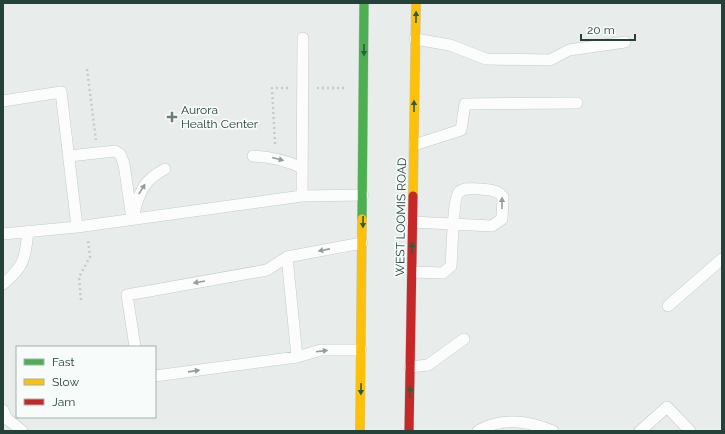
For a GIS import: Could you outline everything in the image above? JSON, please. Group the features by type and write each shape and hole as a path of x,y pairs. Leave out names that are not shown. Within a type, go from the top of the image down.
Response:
{"main road":[{"path":"360,431 364,3"},
{"name":"WEST LOOMIS ROAD","path":"409,431 416,3"}],"lane":[{"path":"302,196 303,38"},
{"path":"415,39 450,45 486,59 543,60 550,60 569,50 625,42"},
{"path":"3,101 61,92 69,156 82,226"},
{"path":"414,145 462,130 465,104 577,103"},
{"path":"69,156 115,151 120,154 124,164 132,219"},
{"path":"253,156 274,157 302,168"},
{"path":"132,219 139,192 151,176 165,169"},
{"path":"412,222 454,224 492,226 498,224 502,219 503,197 499,192 492,190 465,189 459,191 456,195 454,224 452,266 443,273 412,272"},
{"path":"3,234 82,226 302,196 363,195"},
{"path":"3,284 11,278 25,260 28,231"},
{"path":"135,346 127,295 267,270 287,257 362,243"},
{"path":"287,257 297,357"},
{"path":"668,306 722,259"},
{"path":"410,367 428,364 464,339"},
{"path":"156,376 297,357 321,350 361,350"},
{"path":"640,431 667,407 690,431"},
{"path":"3,410 6,418 22,431"},
{"path":"478,431 485,426 505,422 522,422 553,431"}],"path":[{"path":"87,69 96,140 102,140"},
{"path":"81,300 78,277 90,257 82,226"}],"traffic: fast":[{"path":"362,219 364,3"}],"traffic: slow":[{"path":"413,196 416,3"},
{"path":"360,431 362,219"}],"traffic: jam":[{"path":"409,431 413,196"}],"place":[{"name":"Aurora Health Center","path":"172,117"}]}
